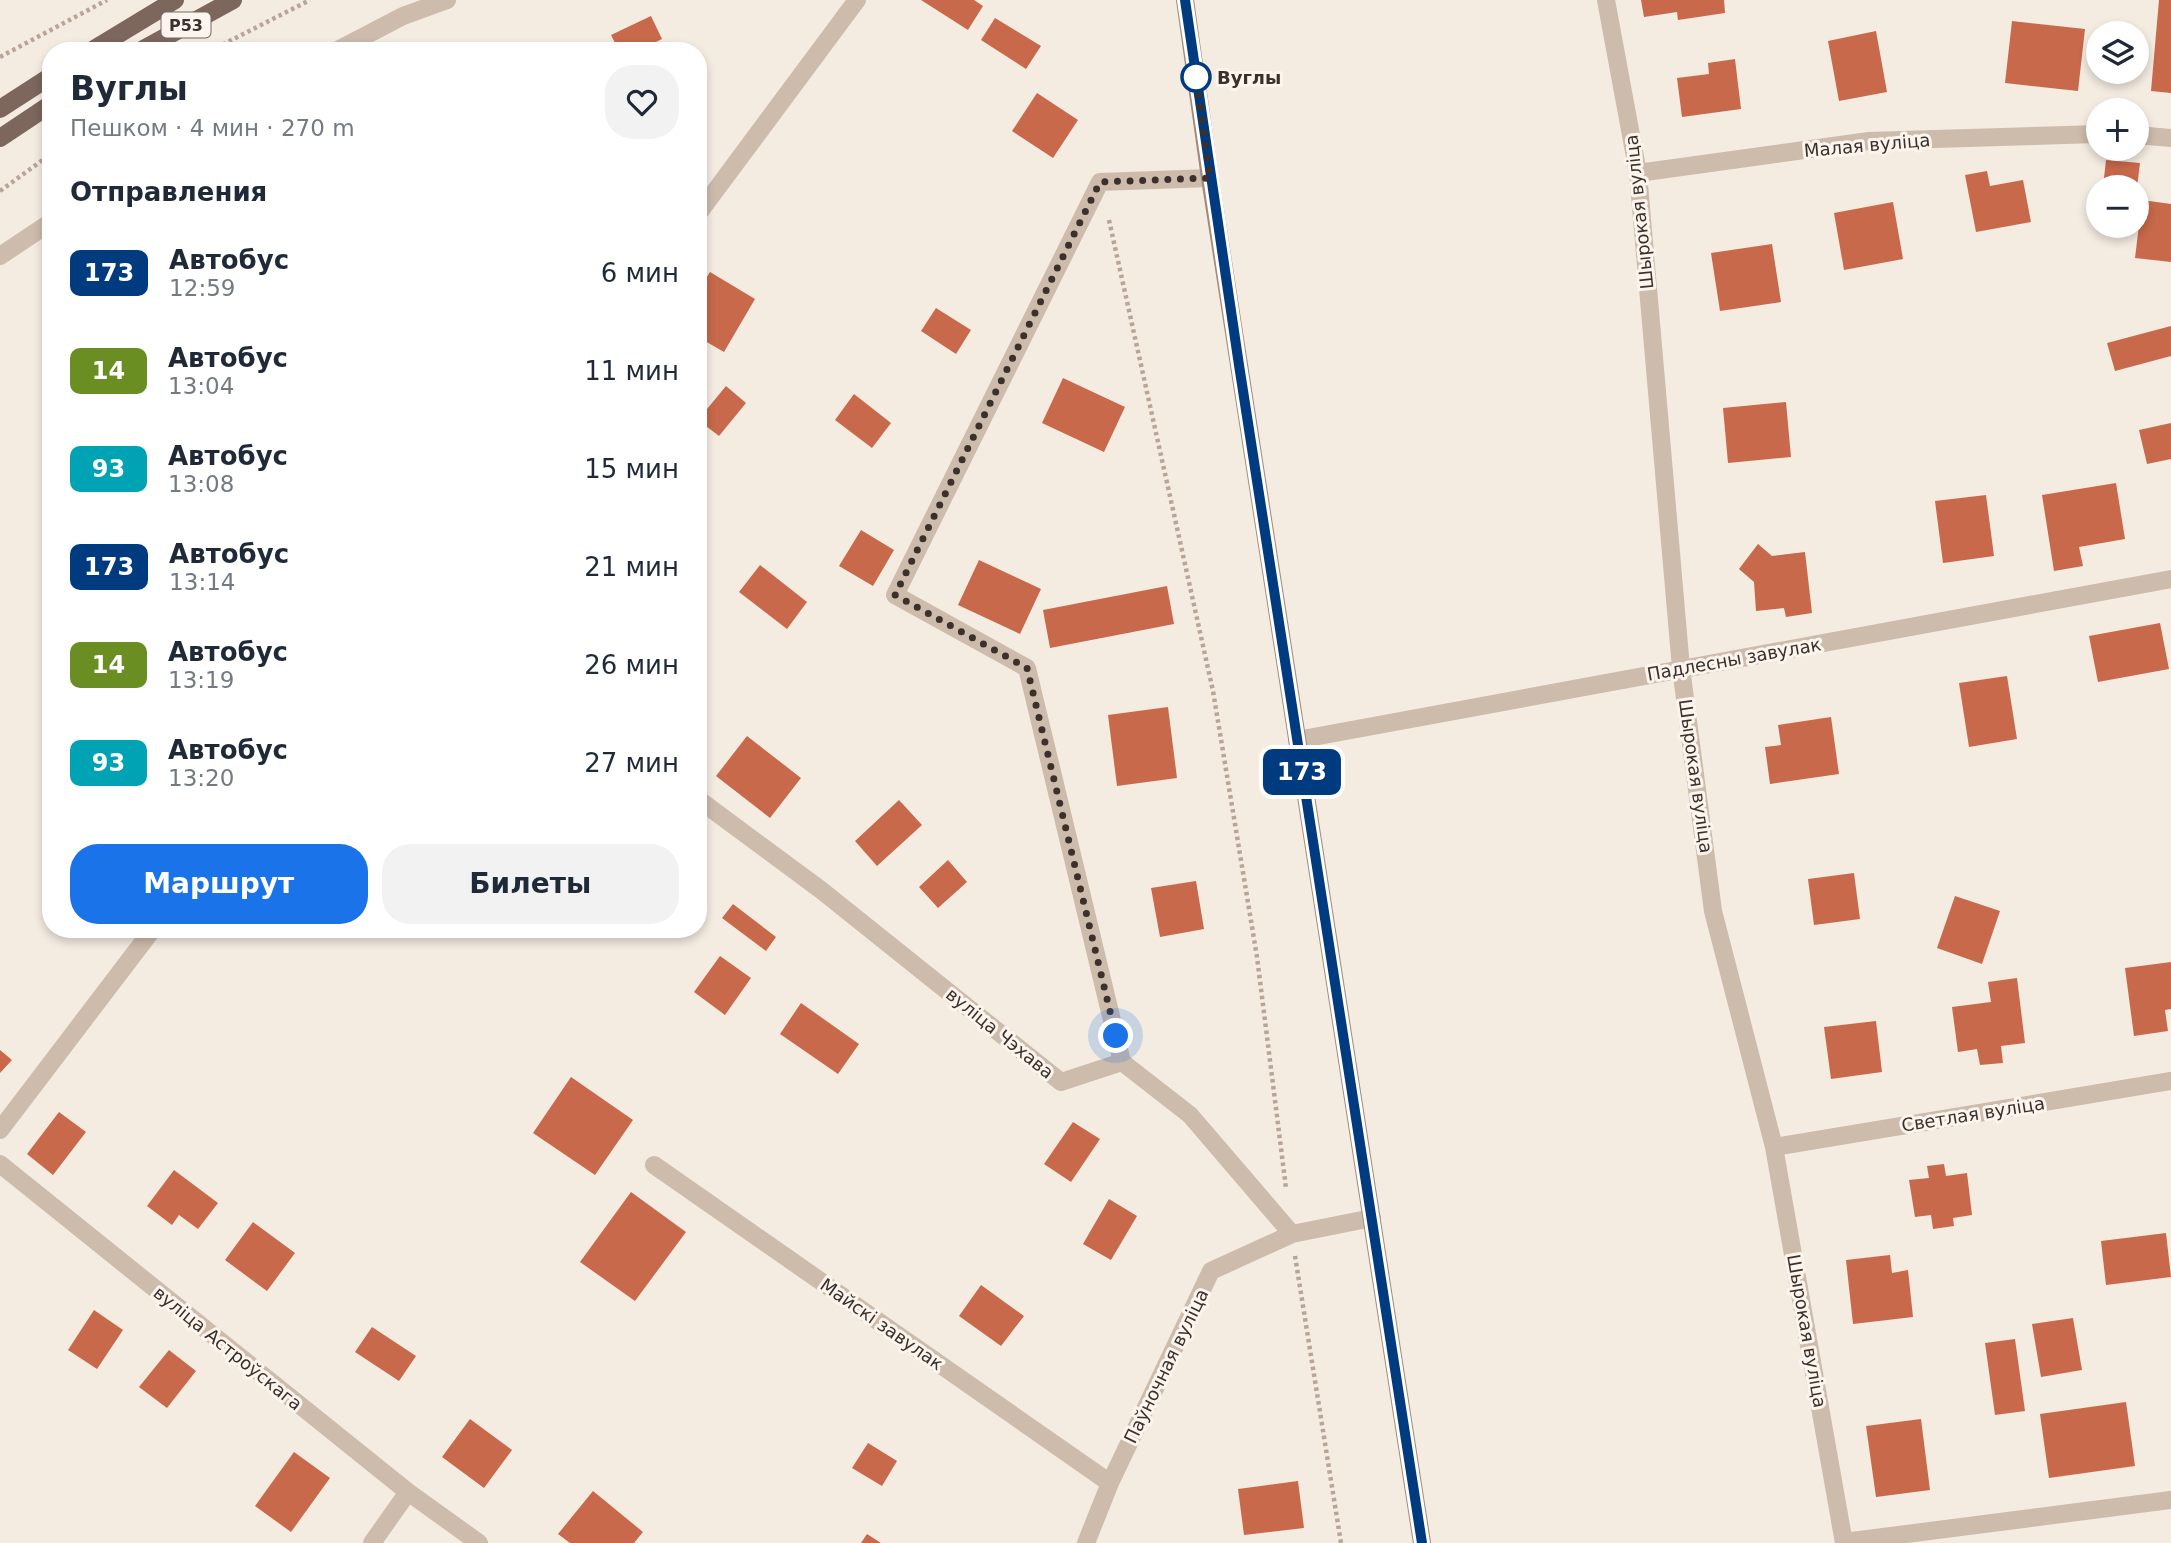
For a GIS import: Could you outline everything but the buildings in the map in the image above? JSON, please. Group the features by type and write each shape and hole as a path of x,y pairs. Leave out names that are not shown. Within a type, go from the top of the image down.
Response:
{"main road":[{"name":"Р53","path":"106,42 175,0"},
{"name":"Р53","path":"156,42 233,0"},
{"path":"0,109 42,82"},
{"path":"0,138 42,110"}],"street":[{"path":"353,42 403,16 447,0"},
{"path":"707,202 858,0"},
{"path":"1185,0 1210,178 1422,1543"},
{"name":"Шырокая вуліца","path":"1606,0 1638,173 1681,668 1713,911 1774,1147 1844,1542"},
{"name":"Малая вуліца","path":"1638,173 1869,141 2086,134"},
{"path":"2149,136 2171,138"},
{"path":"1210,178 1100,182 895,595 1027,668 1122,1062 1190,1115 1292,1234 1372,1219"},
{"path":"0,256 42,228"},
{"name":"Падлесны завулак","path":"1297,740 2171,579"},
{"name":"вуліца Чэхава","path":"707,806 821,890 1061,1082 1122,1062"},
{"path":"0,1130 146,938"},
{"name":"Светлая вуліца","path":"1774,1147 2171,1081"},
{"name":"вуліца Астроўскага","path":"0,1164 408,1492 479,1543"},
{"name":"Майскі завулак","path":"654,1165 1110,1483"},
{"name":"Паўночная вуліца","path":"1086,1543 1110,1483 1211,1271 1292,1234"},
{"path":"372,1543 408,1492"},
{"path":"1844,1542 2171,1500"}],"path":[{"path":"0,57 107,0"},
{"path":"228,42 310,0"},
{"path":"0,191 42,161"},
{"path":"1100,182 1213,691 1258,957 1287,1193"},
{"path":"1292,1234 1341,1543"}],"bus line":[{"name":"173","path":"1185,0 1210,178 1422,1543"}],"place":[{"name":"Вуглы","path":"1196,77"}],"route":[{"path":"1116,1036 1027,668 895,595 1100,182 1210,178 1196,77"}]}
